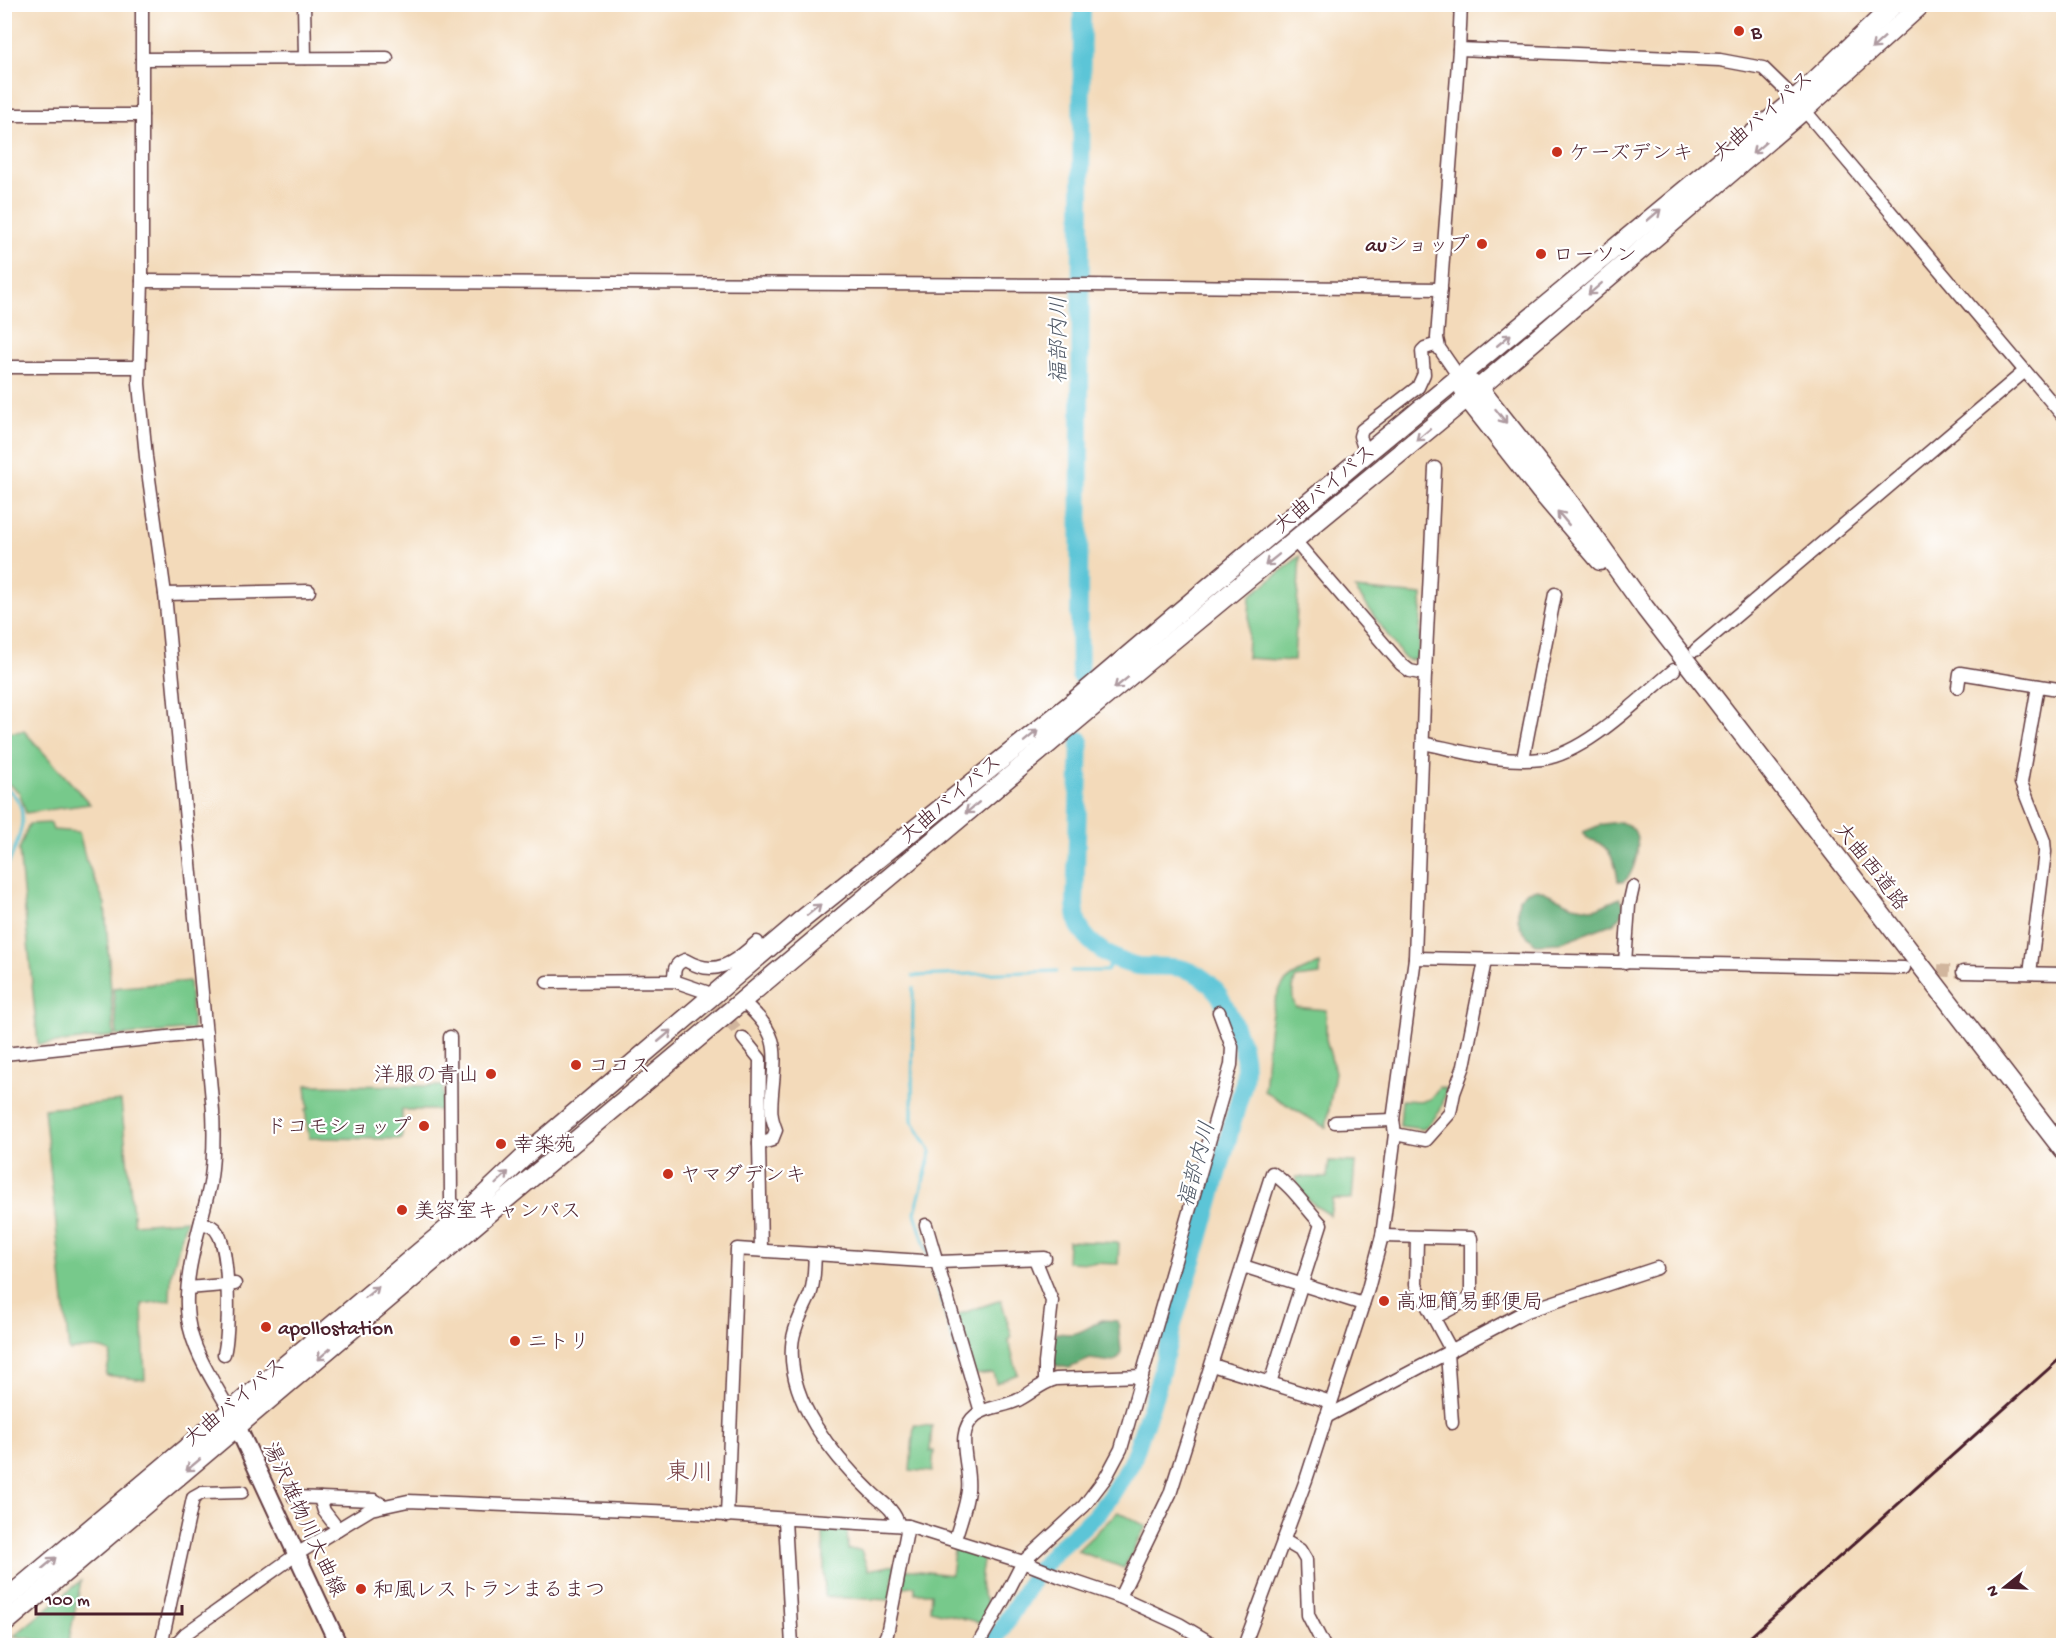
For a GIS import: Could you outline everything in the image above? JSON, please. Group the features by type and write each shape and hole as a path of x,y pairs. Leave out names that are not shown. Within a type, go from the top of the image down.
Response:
{"highway":[{"name":"大曲バイパス","path":"4,1601 493,1210 1102,699 1473,393 1799,104 1895,4"},
{"name":"大曲バイパス","path":"4,1624 460,1218 538,1144 759,956 1066,707 1459,377 1922,4"},
{"name":"大曲西道路","path":"1459,377 1473,393 1541,492 1589,549 1645,608 2064,1151"}],"main road":[{"name":"湯沢雄物川大曲線","path":"234,1419 339,1646"}],"street":[{"path":"142,4 142,281 139,384 146,458 165,594 213,1111 214,1146 210,1181 188,1288 188,1319 204,1364 234,1419"},
{"path":"304,4 305,58"},
{"path":"1459,377 1444,357 1438,344 1437,324 1461,4"},
{"path":"1459,49 1720,60 1763,68 1799,104 2064,417"},
{"path":"142,59 387,58"},
{"path":"4,115 142,116"},
{"path":"142,281 1087,285 1441,289"},
{"path":"1366,454 1360,436 1362,430 1418,387 1424,374 1422,351 1438,344"},
{"path":"4,367 139,367"},
{"path":"1696,650 2025,371"},
{"path":"1244,1646 1306,1480 1363,1304 1382,1236 1395,1134 1393,1120 1415,958 1435,468"},
{"path":"1295,541 1401,664 1410,671 1425,674"},
{"path":"165,594 309,591"},
{"path":"1523,759 1555,594"},
{"path":"1423,743 1488,756 1523,759 1544,759 1564,754 1588,741 1674,670"},
{"path":"1958,687 1960,673 2064,690"},
{"path":"2030,973 2045,852 2044,842 2021,783 2038,686"},
{"path":"1625,963 1629,906 1633,887"},
{"path":"674,981 674,969 678,963 685,960 694,966 709,969 724,967 757,942 759,956"},
{"path":"1415,958 1904,968"},
{"path":"1395,1134 1426,1140 1450,1113 1454,1093 1464,1066 1485,961"},
{"path":"1963,972 2064,974"},
{"path":"547,982 674,981 706,992"},
{"path":"742,1002 756,1013 768,1029 776,1050 770,1116 776,1130 772,1140 759,1144"},
{"path":"977,1646 1026,1564 1084,1506 1106,1477 1120,1449 1231,1065 1232,1047 1219,1012"},
{"path":"4,1054 206,1033"},
{"path":"450,1037 451,1200 460,1218"},
{"path":"743,1038 760,1059 761,1250"},
{"path":"1335,1122 1393,1120"},
{"path":"1120,1597 1170,1494 1272,1173 1285,1181 1321,1224 1270,1383"},
{"path":"201,1222 213,1227 221,1239 230,1284 229,1321 224,1354"},
{"path":"926,1225 981,1412"},
{"path":"1382,1236 1472,1238 1471,1295 1469,1299 1434,1318"},
{"path":"1417,1238 1416,1285 1449,1351 1452,1423"},
{"path":"727,1516 737,1249 936,1262 1040,1259 1052,1301 1045,1382"},
{"path":"815,1254 813,1284 810,1295 803,1306 792,1344 798,1384 815,1428 871,1493 895,1513 903,1526 887,1634 881,1646"},
{"path":"1243,1266 1363,1304"},
{"path":"1326,1417 1524,1312 1657,1268"},
{"path":"188,1288 230,1284"},
{"path":"1212,1365 1331,1402"},
{"path":"955,1539 969,1488 964,1442 965,1431 973,1417 981,1412 1020,1399 1045,1382 1056,1378 1142,1376"},
{"path":"161,1646 193,1498 202,1492 242,1492"},
{"path":"294,1497 374,1500 384,1506"},
{"path":"320,1498 324,1511 339,1529"},
{"path":"174,1646 185,1634 297,1554 371,1509 408,1501 676,1512 903,1526 955,1539 1120,1597 1179,1624 1216,1646"},
{"path":"785,1520 792,1646"},
{"path":"1283,1540 1304,1554 1308,1615 1324,1646"}],"green space":[{"path":"1300,556 1294,661 1247,658 1250,596"},
{"path":"1355,589 1422,595 1419,652 1416,659 1409,660 1403,657"},
{"path":"24,731 90,804 26,813 19,792 4,781 5,733"},
{"path":"1619,822 1634,830 1637,838 1634,866 1623,882 1618,881 1613,860 1606,849 1588,839 1583,832 1603,824"},
{"path":"51,823 53,830 79,832 85,857 105,904 114,1036 38,1045 19,850 29,824"},
{"path":"1538,889 1573,905 1595,909 1620,898 1624,906 1621,915 1614,923 1560,943 1536,944 1521,929 1518,912 1519,898 1528,891"},
{"path":"1320,964 1320,975 1296,978 1293,997 1296,1007 1326,1010 1326,1039 1335,1072 1326,1128 1264,1091 1271,1020 1278,994 1290,978"},
{"path":"189,981 193,1029 117,1036 113,988"},
{"path":"306,1085 443,1086 443,1110 402,1110 402,1139 309,1138 305,1110 308,1109"},
{"path":"1439,1087 1447,1089 1440,1111 1427,1127 1423,1129 1400,1126 1402,1100 1424,1101 1432,1097"},
{"path":"121,1101 134,1224 186,1220 171,1275 170,1300 142,1304 145,1380 106,1375 111,1353 101,1349 69,1351 44,1109"},
{"path":"1329,1161 1355,1162 1352,1199 1333,1199 1330,1215 1303,1194 1296,1177 1327,1178"},
{"path":"1068,1241 1119,1243 1118,1264 1067,1262"},
{"path":"1001,1300 1012,1337 1008,1340 1018,1374 996,1383 993,1373 973,1375 957,1315"},
{"path":"1102,1320 1118,1321 1121,1351 1119,1358 1113,1362 1090,1359 1069,1368 1055,1365 1052,1346 1055,1333 1075,1333"},
{"path":"914,1425 932,1426 930,1451 934,1451 932,1472 910,1470"},
{"path":"1118,1512 1146,1526 1124,1568 1077,1551"},
{"path":"847,1529 848,1550 861,1550 868,1570 895,1565 890,1600 825,1597 823,1530"},
{"path":"955,1542 984,1556 981,1589 991,1606 981,1623 930,1610 931,1593 915,1593 915,1586 903,1587 905,1569 951,1575"},
{"path":"81,1581 68,1645 14,1636"}],"waterway":[{"name":"福部内川","path":"1080,675 1082,4"},
{"name":"福部内川","path":"991,1646 1035,1575 1055,1551 1094,1517 1108,1500 1132,1462 1157,1388 1245,1073 1239,1036 1224,1003 1209,983 1188,970 1138,966 1121,961 1097,947 1079,926 1075,904 1080,740"},
{"path":"4,787 14,795 20,805 22,816 18,839 4,873"},
{"path":"1071,971 1107,971 1113,958"},
{"path":"913,976 1057,971"},
{"path":"913,988 912,1120 931,1152 915,1213 928,1255"},
{"path":"932,1270 970,1396"}],"tunnel":[{"path":"1920,969 1963,972"},
{"path":"706,992 743,1038"}],"railway":[{"path":"1740,1646 2064,1355"}],"place":[{"name":"B","path":"1739,31"},
{"name":"ケーズデンキ","path":"1557,152"},
{"name":"auショップ","path":"1482,244"},
{"name":"ローソン","path":"1541,254"},
{"name":"ココス","path":"576,1065"},
{"name":"洋服の青山","path":"491,1074"},
{"name":"ドコモショップ","path":"424,1126"},
{"name":"幸楽苑","path":"501,1144"},
{"name":"ヤマダデンキ","path":"668,1174"},
{"name":"美容室キャンパス","path":"402,1210"},
{"name":"高畑簡易郵便局","path":"1384,1301"},
{"name":"apollostation","path":"266,1327"},
{"name":"ニトリ","path":"515,1341"},
{"name":"和風レストランまるまつ","path":"361,1589"}],"district":[{"name":"東川","path":"690,1471"}]}
